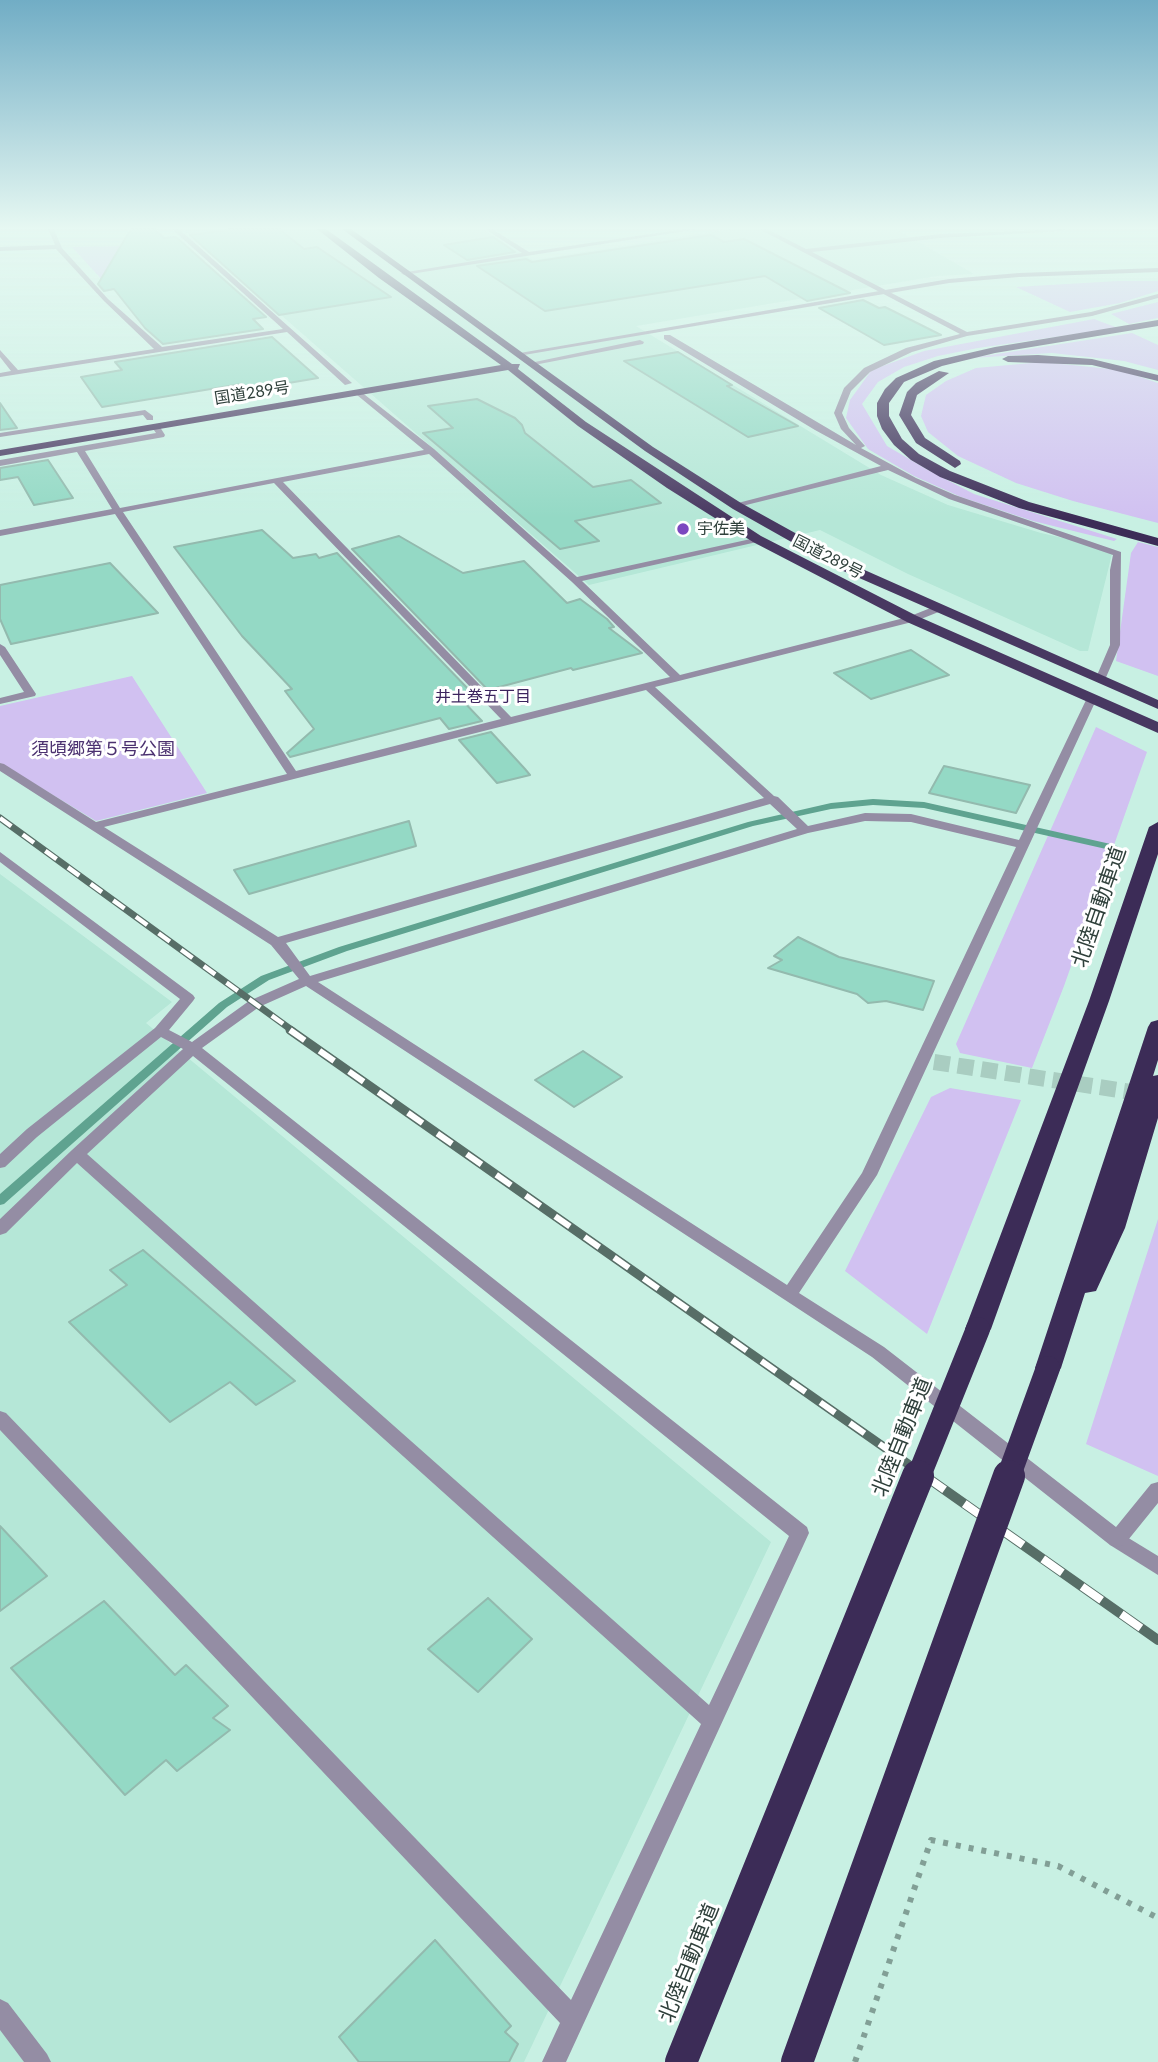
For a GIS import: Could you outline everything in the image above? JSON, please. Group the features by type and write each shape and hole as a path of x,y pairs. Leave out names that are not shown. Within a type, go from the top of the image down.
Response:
{"highway":[{"name":"国道289号","path":"450,325 622,453 757,539 912,619 1158,728"},
{"name":"国道289号","path":"478,325 534,363 649,449 737,506 846,567 1158,705"},
{"path":"1145,325 995,350 938,363 900,380 889,391 883,403 883,416 888,429 898,442 915,457 956,479 1024,505 1158,542"},
{"name":"国道289号","path":"0,453 348,383 518,354"},
{"path":"1158,378 1120,367 1064,359 992,361 950,370 920,384 911,394 905,415 919,440 936,453 987,480 1068,506 1158,530"},
{"name":"国道289号","path":"0,444 360,393 534,363"},
{"name":"北陸自動車道","path":"681,2062 978,1329 1099,1001 1158,827"},
{"path":"797,2062 1048,1368 1158,1027"},
{"path":"1048,1368 1113,1228 1158,1082"}],"street":[{"path":"133,325 160,350"},
{"path":"281,325 348,383"},
{"path":"518,354 687,325"},
{"path":"534,363 736,325"},
{"path":"948,325 966,334"},
{"path":"878,461 845,429 838,413 847,390 867,370 909,350 966,334 1021,325"},
{"path":"0,375 286,330"},
{"path":"667,337 888,467 952,497 1118,554 1115,570 1115,645 1100,680"},
{"path":"0,352 16,373"},
{"path":"360,393 431,451 575,580 677,678"},
{"path":"0,435 145,412 161,435 0,463"},
{"path":"79,448 118,512 295,776"},
{"path":"0,533 431,451"},
{"path":"737,506 888,467"},
{"path":"277,481 509,721"},
{"path":"575,580 757,539"},
{"path":"93,826 912,619 937,609"},
{"path":"0,647 31,694 0,701"},
{"path":"648,686 802,826"},
{"path":"789,1295 869,1175 929,1060 1092,698"},
{"path":"0,766 280,945 304,976 878,1352 1117,1539 1158,1567"},
{"path":"280,945 778,803"},
{"path":"0,1229 77,1154 194,1048 254,1003 304,976 802,826 892,816 1026,840"},
{"path":"0,856 188,998 160,1031 32,1133 0,1164"},
{"path":"160,1031 194,1048 800,1533 554,2062"},
{"path":"77,1154 712,1721"},
{"path":"0,1418 573,2021"},
{"path":"1117,1539 1158,1490"},
{"path":"0,2011 38,2062"}],"path":[{"path":"855,2062 931,1840 1058,1866 1158,1918"}],"shaded area":[{"path":"293,325 641,325 636,326 881,475 948,505 1041,533 1107,548 1112,554 1088,651 1080,651 908,574 820,530 589,585"},
{"path":"0,874 172,1002 146,1023 771,1542 524,2062 0,2062"}],"green space":[{"path":"1061,325 1111,325 1118,328 938,356 904,367 878,382 862,404 887,446 928,470 974,494 1117,539 1114,541 1033,521 961,497 914,476 868,449 846,418 850,400 871,371 924,351"},
{"path":"1132,333 1158,345 1158,370 1124,361 1052,353 971,358"},
{"path":"1042,362 1120,370 1158,383 1158,523 1016,483 958,456 928,432 921,416 926,395 946,381 976,368"},
{"path":"1138,542 1158,547 1158,676 1116,661 1131,553"},
{"name":"須頃郷第５号公園","path":"132,676 207,793 96,821 0,763 0,706"},
{"path":"1096,727 1147,752 1032,1068 960,1053 956,1044"},
{"path":"950,1088 1021,1100 927,1334 845,1271 931,1097"},
{"path":"1158,1219 1158,1476 1086,1444"}],"building":[{"path":"143,325 259,325 263,329 163,344"},
{"path":"849,325 921,325 941,335 884,345"},
{"path":"272,337 318,378 247,390 241,384 102,407 81,377 122,370 115,362"},
{"path":"678,352 732,385 727,386 798,426 748,437 624,361"},
{"path":"477,399 515,418 525,433 593,487 631,480 661,503 575,521 599,541 560,549 423,433 453,428 428,406"},
{"path":"0,403 17,428 0,430"},
{"path":"48,460 73,498 34,505 18,477 0,480 0,468"},
{"path":"262,530 293,558 316,554 319,558 337,553 473,694 460,698 482,721 449,729 440,718 290,757 287,753 314,729 285,691 292,689 242,636 174,547"},
{"path":"399,536 463,573 524,561 567,603 580,599 614,627 609,628 642,653 488,690 352,549"},
{"path":"110,563 158,613 11,644 0,619 0,585"},
{"path":"911,650 949,675 871,699 834,673"},
{"path":"491,732 530,775 497,783 459,740"},
{"path":"944,766 1030,785 1016,813 929,793"},
{"path":"409,821 416,846 249,894 234,870"},
{"path":"798,937 839,957 934,981 923,1010 886,1001 868,1003 857,994 768,968 782,960 774,956"},
{"path":"583,1051 622,1077 574,1107 535,1080"},
{"path":"143,1250 295,1381 256,1405 230,1382 170,1422 69,1322 127,1285 110,1270"},
{"path":"0,1526 47,1576 0,1611"},
{"path":"488,1598 532,1639 478,1692 428,1649"},
{"path":"104,1601 175,1675 186,1665 228,1706 213,1718 230,1730 177,1771 166,1760 125,1795 11,1668"},
{"path":"435,1940 511,2026 505,2032 518,2044 509,2062 359,2062 339,2037"}],"waterway":[{"path":"0,1201 223,1005 265,978 343,949 751,824 831,806 873,802 924,805 1115,848"}],"tunnel":[{"path":"934,1062 1158,1096"}],"railway":[{"path":"0,818 293,1031"},
{"path":"290,1030 928,1478"},
{"path":"925,1476 1158,1640"}],"place":[{"name":"宇佐美","path":"683,529"}],"district":[{"name":"井土巻五丁目","path":"483,697"}]}
